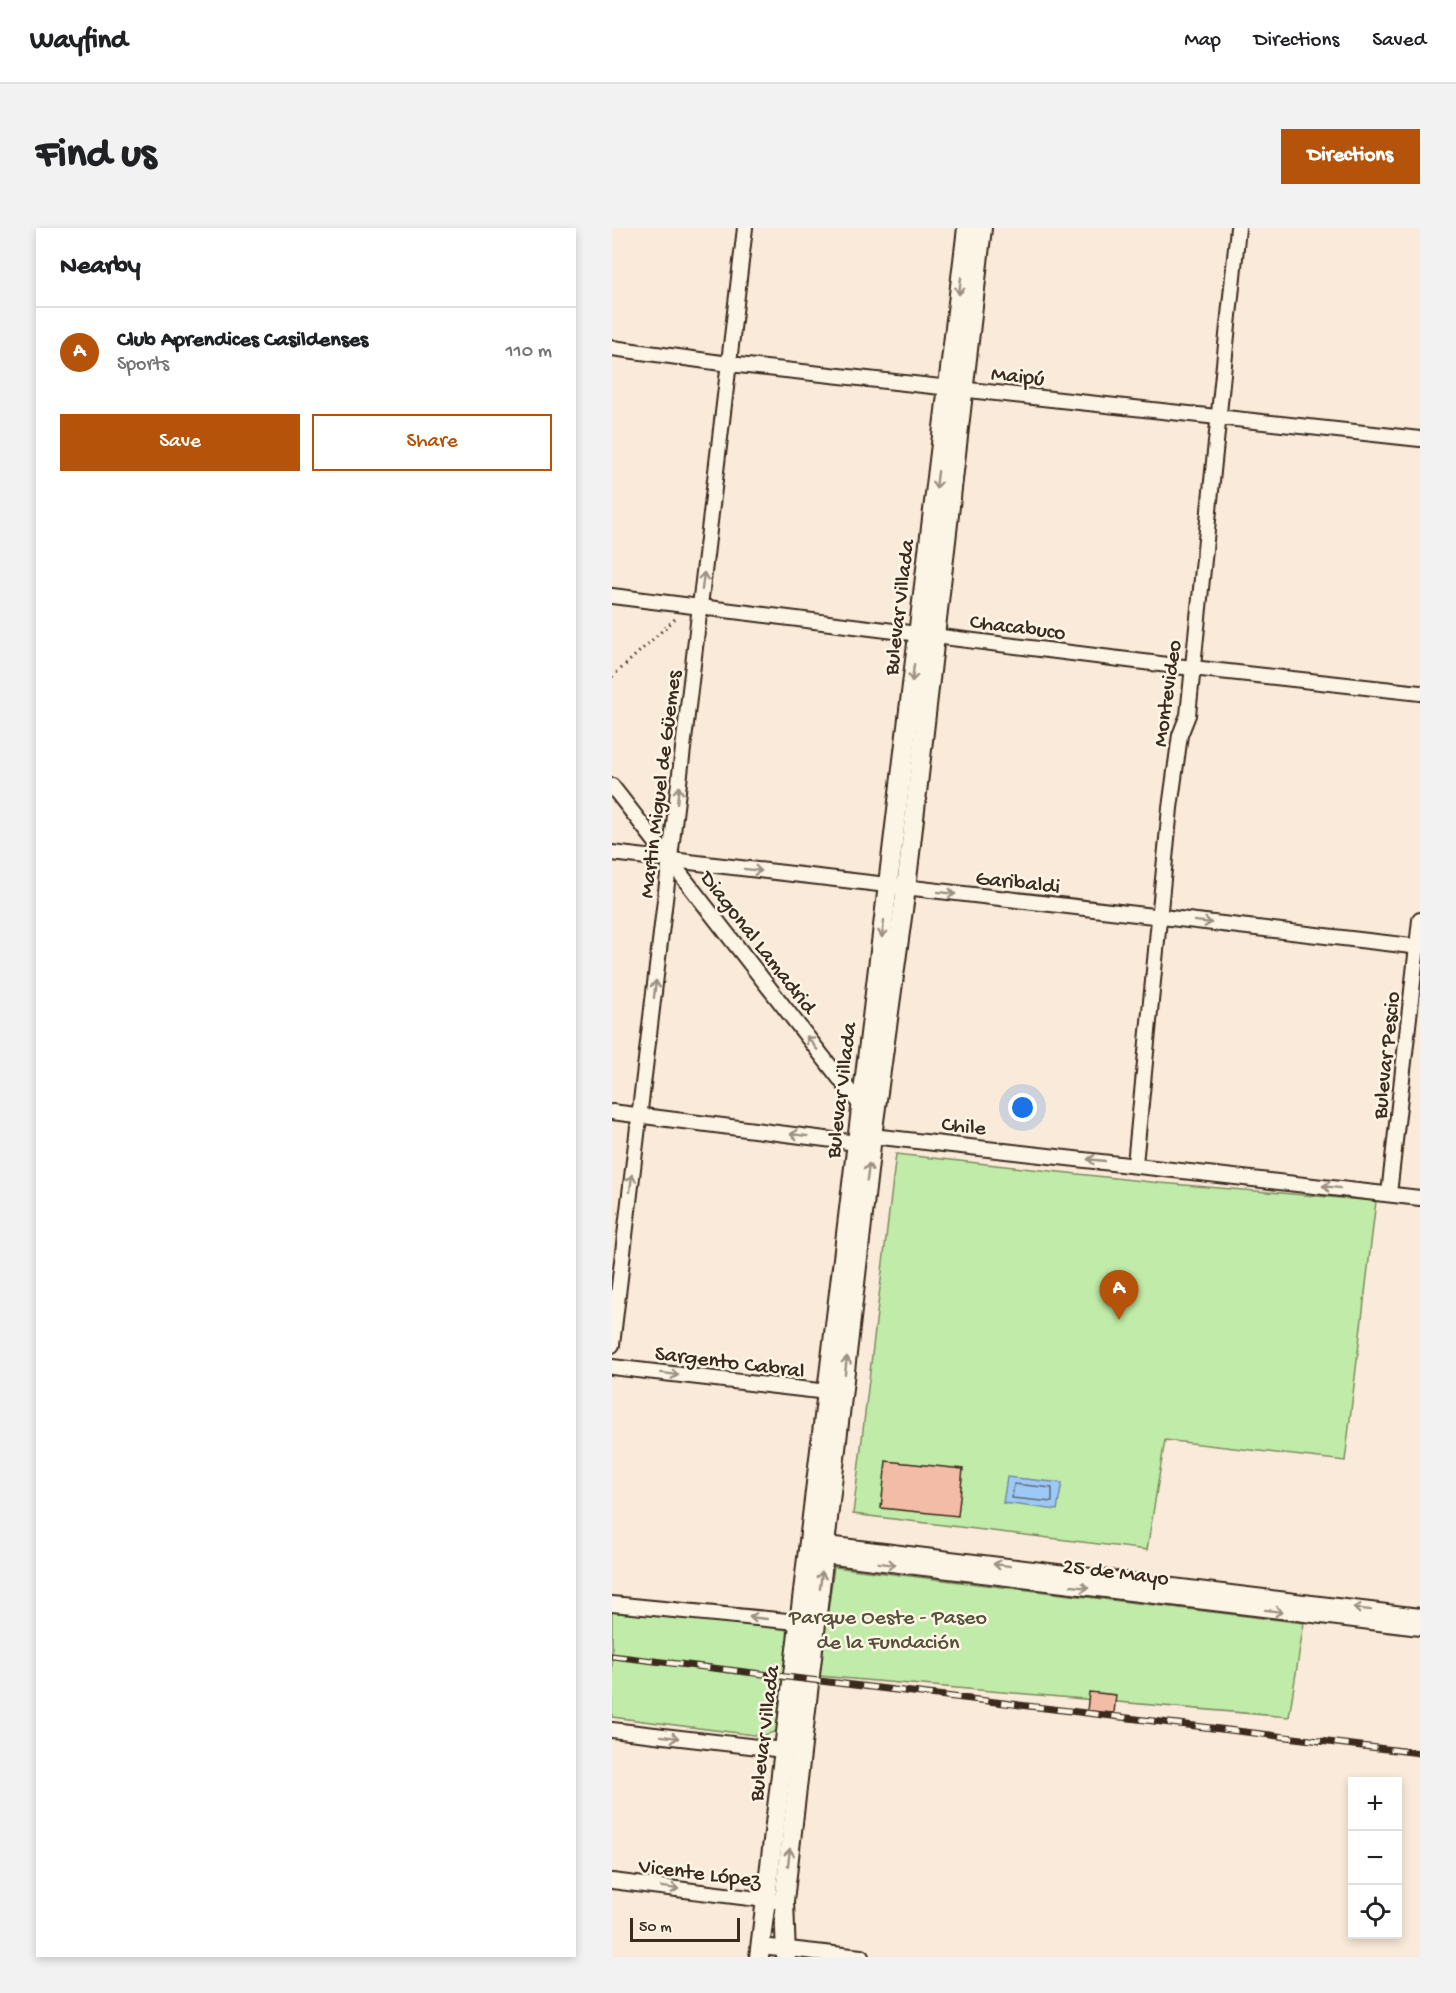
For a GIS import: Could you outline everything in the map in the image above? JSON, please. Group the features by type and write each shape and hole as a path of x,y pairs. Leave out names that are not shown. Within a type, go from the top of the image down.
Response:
{"main road":[{"name":"Bulevar Villada","path":"956,389 967,228"},
{"name":"Bulevar Villada","path":"760,1952 775,1901 801,1751 808,1623 816,1549 956,389 982,228"},
{"name":"Bulevar Villada","path":"868,1133 861,1107 897,887"},
{"name":"Bulevar Villada","path":"787,1953 775,1901 782,1751 808,1623"}],"street":[{"name":"Martin Miguel de Güemes","path":"612,1345 670,860 694,607 729,364 745,228"},
{"name":"Montevideo","path":"1135,1164 1173,787 1180,735 1188,716 1238,228"},
{"name":"Maipú","path":"612,348 729,364 1420,439"},
{"name":"Chacabuco","path":"612,596 1192,669 1420,693"},
{"name":"Diagonal Lamadrid","path":"612,786 861,1107 868,1133"},
{"name":"Garibaldi","path":"612,853 1419,946"},
{"name":"Bulevar Pescio","path":"1389,1194 1419,946 1420,920"},
{"name":"Chile","path":"612,1112 868,1133 1420,1198"},
{"name":"Sargento Cabral","path":"612,1367 835,1393"},
{"name":"25 de Mayo","path":"816,1549 1420,1616"},
{"name":"25 de Mayo","path":"816,1549 1420,1628"},
{"path":"612,1604 808,1623"},
{"path":"612,1730 782,1751 801,1751"},
{"name":"Vicente López","path":"612,1881 775,1901"},
{"path":"760,1952 861,1957"}],"path":[{"path":"612,677 694,607"}],"green space":[{"path":"896,1154 1160,1183 1376,1201 1345,1461 1165,1440 1147,1550 853,1514"},
{"name":"Parque Oeste - Paseo de la Fundación","path":"834,1567 1304,1623 1289,1717 819,1676"},
{"path":"612,1609 785,1629 790,1634 780,1725 777,1731 762,1736 612,1717"}],"water":[{"path":"1007,1477 1062,1483 1057,1510 1003,1503"}],"building":[{"path":"886,1461 963,1469 958,1516 881,1508"},
{"path":"1089,1692 1116,1695 1114,1713 1087,1711"}],"railway":[{"path":"612,1656 1420,1753"}],"place":[{"name":"Club Aprendices Casildenses","path":"1119,1320"}]}
